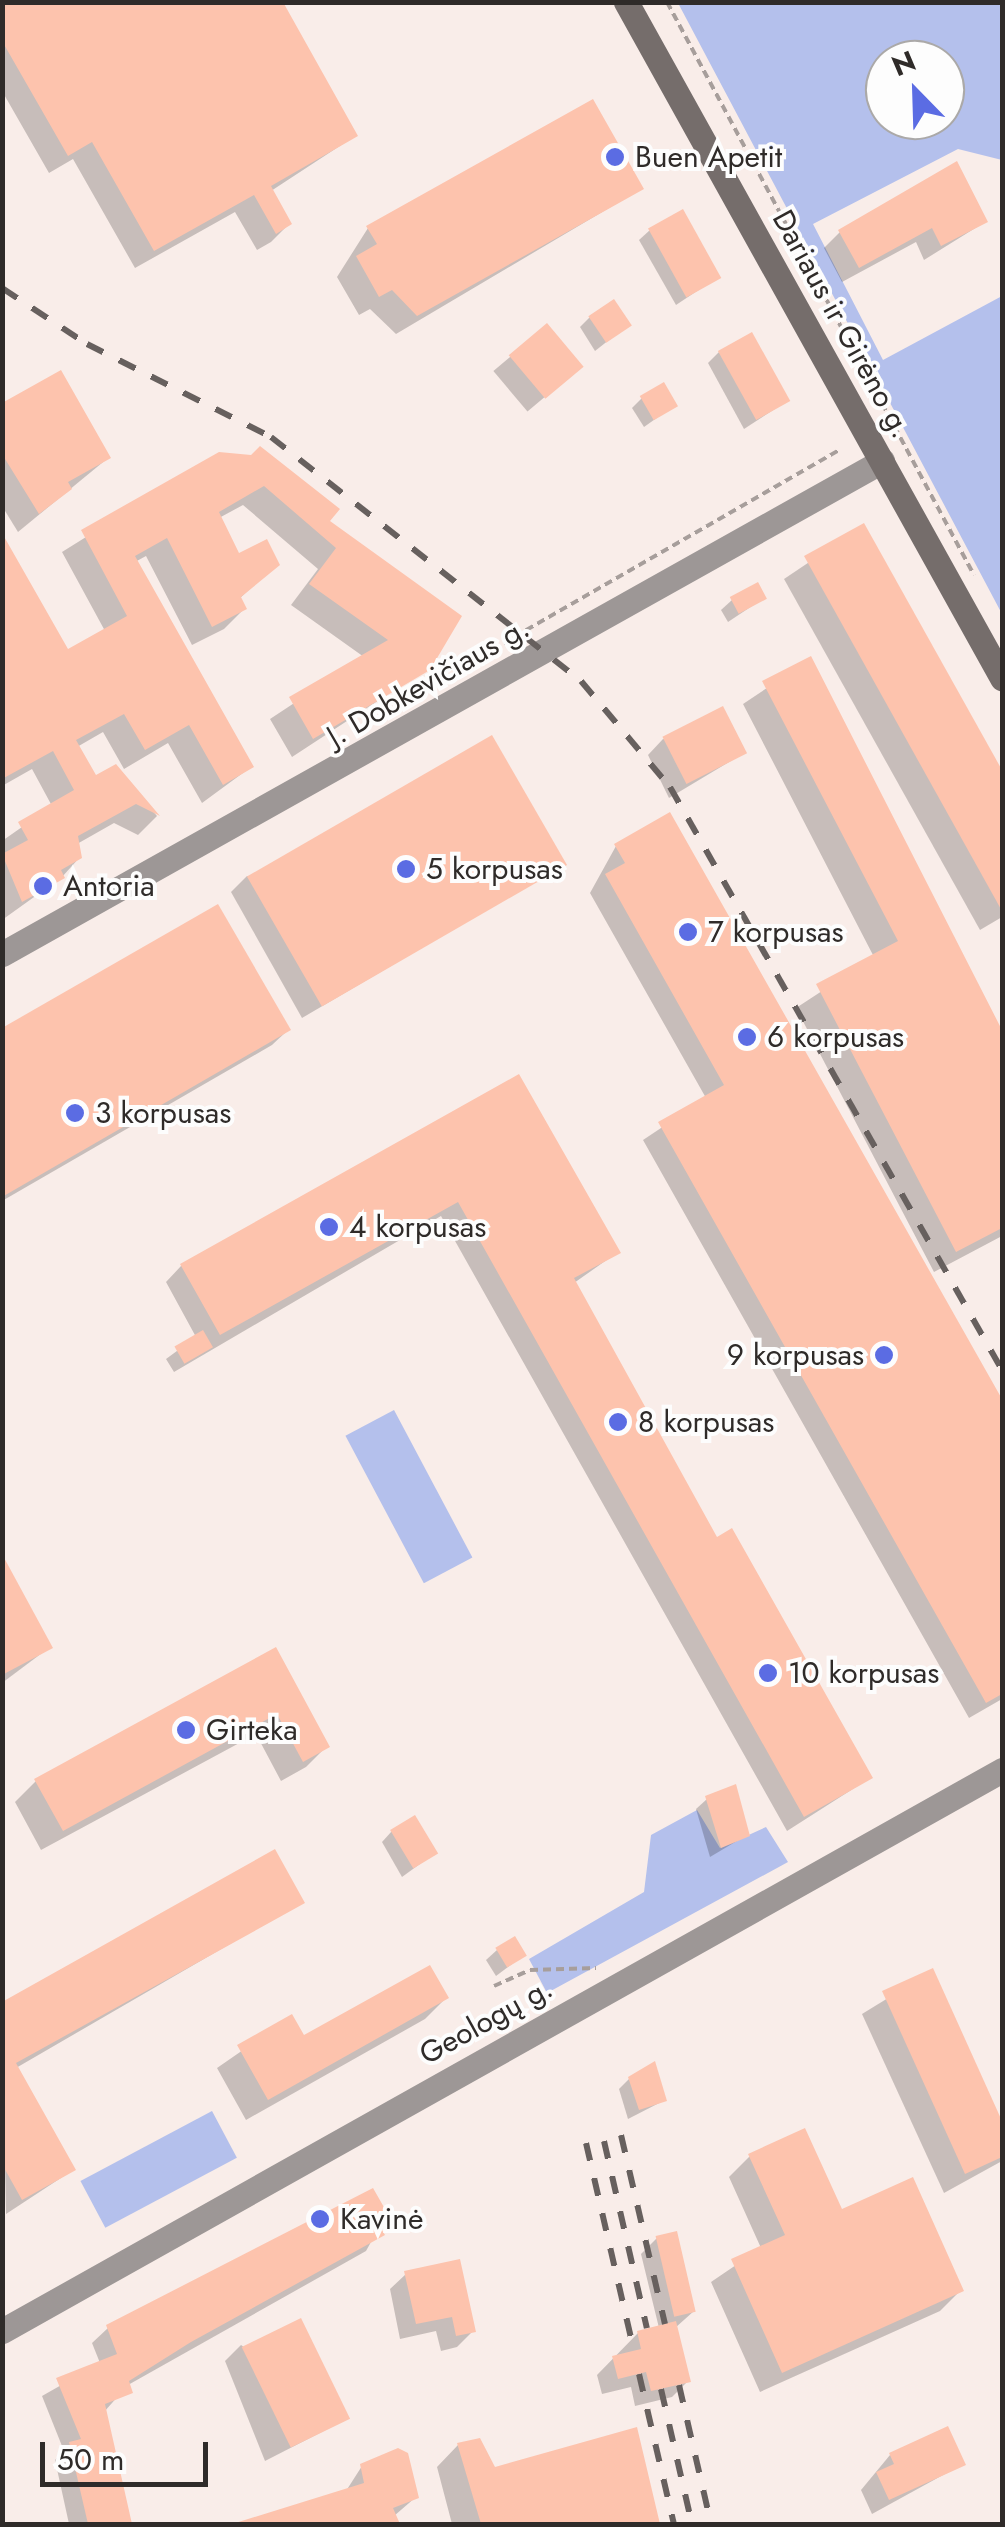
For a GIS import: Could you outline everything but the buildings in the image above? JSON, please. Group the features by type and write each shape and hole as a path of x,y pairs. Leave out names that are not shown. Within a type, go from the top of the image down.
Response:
{"street":[{"name":"Dariaus ir Girėno g.","path":"626,2 1002,678"},
{"name":"J. Dobkevičiaus g.","path":"2,954 882,461"},
{"name":"Geologų g.","path":"2,2330 1002,1770"}],"path":[{"path":"667,2 977,581"},
{"path":"494,1986 530,1970 600,1968"}],"shaded area":[{"path":"678,3 1002,3 1002,160 958,149 813,224 883,360 1002,296 1002,614"},
{"path":"394,1410 472,1557 424,1583 345,1436"},
{"path":"697,1810 720,1848 766,1827 788,1862 547,1993 529,1959 644,1892 651,1835"},
{"path":"212,2111 237,2158 105,2228 80,2181"}],"railway":[{"path":"2,288 87,344 271,437 581,681 670,787 1002,1370"},
{"path":"621,2135 665,2324"},
{"path":"604,2141 647,2328"},
{"path":"586,2143 634,2351"},
{"path":"639,2374 674,2524"},
{"path":"679,2385 711,2524"},
{"path":"661,2389 692,2524"}],"place":[{"name":"Buen Apetit","path":"615,157"},
{"name":"5 korpusas","path":"406,869"},
{"name":"Antoria","path":"43,886"},
{"name":"7 korpusas","path":"688,932"},
{"name":"6 korpusas","path":"747,1037"},
{"name":"3 korpusas","path":"75,1113"},
{"name":"4 korpusas","path":"329,1227"},
{"name":"9 korpusas","path":"884,1355"},
{"name":"8 korpusas","path":"618,1422"},
{"name":"10 korpusas","path":"768,1673"},
{"name":"Girteka","path":"186,1730"},
{"name":"Kavinė","path":"320,2219"}]}
